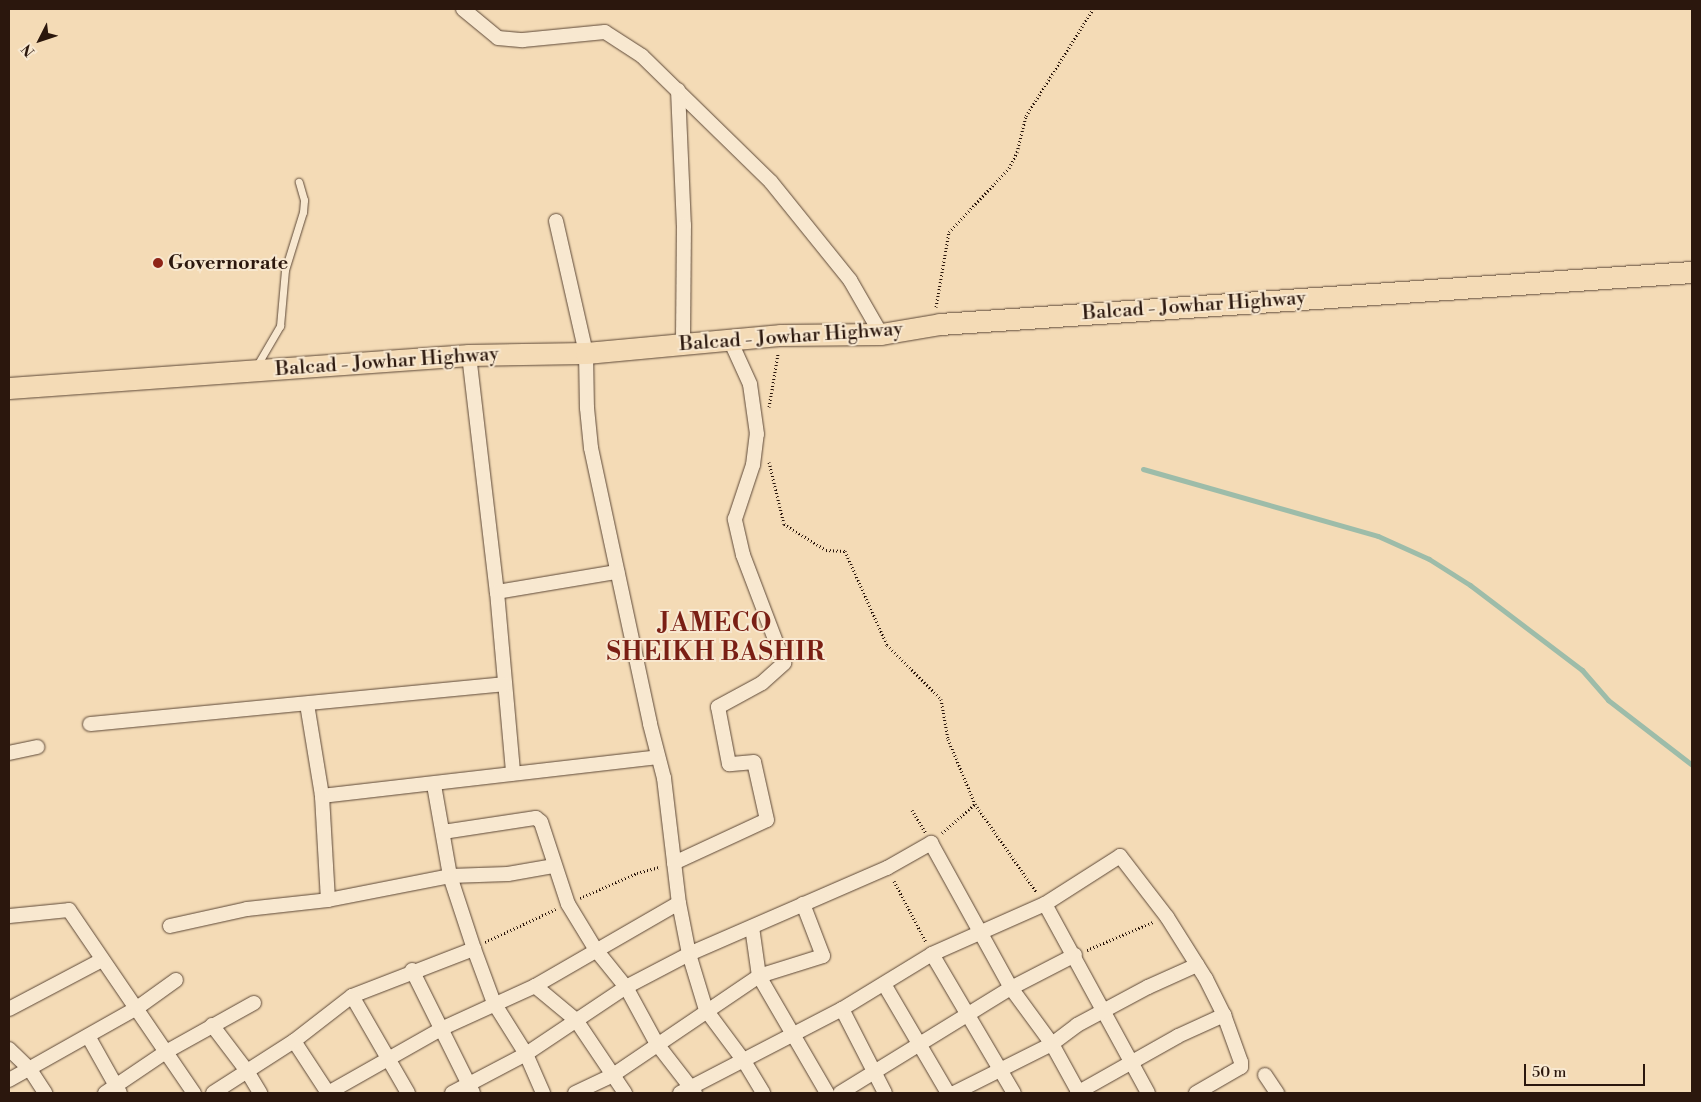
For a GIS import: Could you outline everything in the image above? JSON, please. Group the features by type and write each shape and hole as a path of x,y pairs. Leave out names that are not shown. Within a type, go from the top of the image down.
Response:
{"main road":[{"name":"Balcad - Jowhar Highway","path":"9,388 469,355 586,353 781,336 881,334 934,325 1692,272"}],"street":[{"path":"462,9 498,38 523,40 605,32 642,56 771,182 850,280 881,334"},
{"path":"678,90 684,226 684,344"},
{"path":"556,221 586,353 587,408 591,448 664,778 679,902 689,954 706,1010 744,1060 763,1093"},
{"path":"674,863 767,820 754,762 729,764 718,707 762,683 784,663 746,564 735,519 753,465 757,434 750,384 730,340"},
{"path":"469,355 497,592 512,773"},
{"path":"497,592 617,572"},
{"path":"90,724 504,684"},
{"path":"307,704 322,796 328,900"},
{"path":"9,753 38,747"},
{"path":"322,796 434,785 512,773 658,757"},
{"path":"434,785 450,876 474,949 494,1003 526,1054 543,1093"},
{"path":"443,832 536,818 541,822 568,904 596,950 626,987 657,1044 689,1091 794,1032 842,1009 932,954 1045,904 1120,856 1167,917 1197,965 1224,1014 1242,1064 1204,1092"},
{"path":"452,1093 471,1089 626,987 689,954 887,868 931,843 1011,988 1052,1044 1078,1093 1224,1014"},
{"path":"170,926 247,909 328,900 450,876 508,874 554,866"},
{"path":"294,1040 328,1093 443,1028 494,1003 535,986 679,902"},
{"path":"575,1093 613,1075 706,1010 760,976 823,956 803,904"},
{"path":"1045,904 1075,955 1103,1012 1148,1093"},
{"path":"9,916 68,910 137,1008 164,1053 194,1093"},
{"path":"752,927 760,976 794,1032 827,1093"},
{"path":"214,1093 294,1040 352,996 412,970 474,949"},
{"path":"932,954 969,1013 1014,1093"},
{"path":"840,1093 874,1075 1011,988 1075,955"},
{"path":"9,1009 102,960"},
{"path":"954,1093 1052,1044 1076,1025 1197,965"},
{"path":"412,970 443,1028 471,1089"},
{"path":"9,1080 137,1008 176,980"},
{"path":"884,984 922,1045 948,1093"},
{"path":"535,986 576,1020 625,1093"},
{"path":"352,996 390,1057 408,1093"},
{"path":"88,1036 114,1091 164,1053 254,1003"},
{"path":"842,1009 874,1075 886,1093"},
{"path":"212,1025 247,1070 260,1093"},
{"path":"9,1049 29,1068 45,1093"},
{"path":"1265,1075 1277,1093"}],"lane":[{"path":"255,370 280,326 285,270 303,212 304,200 299,182"}],"path":[{"path":"934,325 949,232 1009,168 1017,152 1026,116 1093,9"},
{"path":"768,411 781,336"},
{"path":"768,458 784,524 826,550 845,551 887,645 942,700 948,739 975,804 1045,904"},
{"path":"912,810 931,843 975,804"},
{"path":"887,868 932,954"},
{"path":"1075,955 1167,917"}],"waterway":[{"path":"1143,469 1378,536 1429,559 1470,585 1582,670 1608,700 1692,765"}],"place":[{"name":"Governorate","path":"158,263"}],"district":[{"name":"JAMECO SHEIKH BASHIR","path":"716,640"}]}
